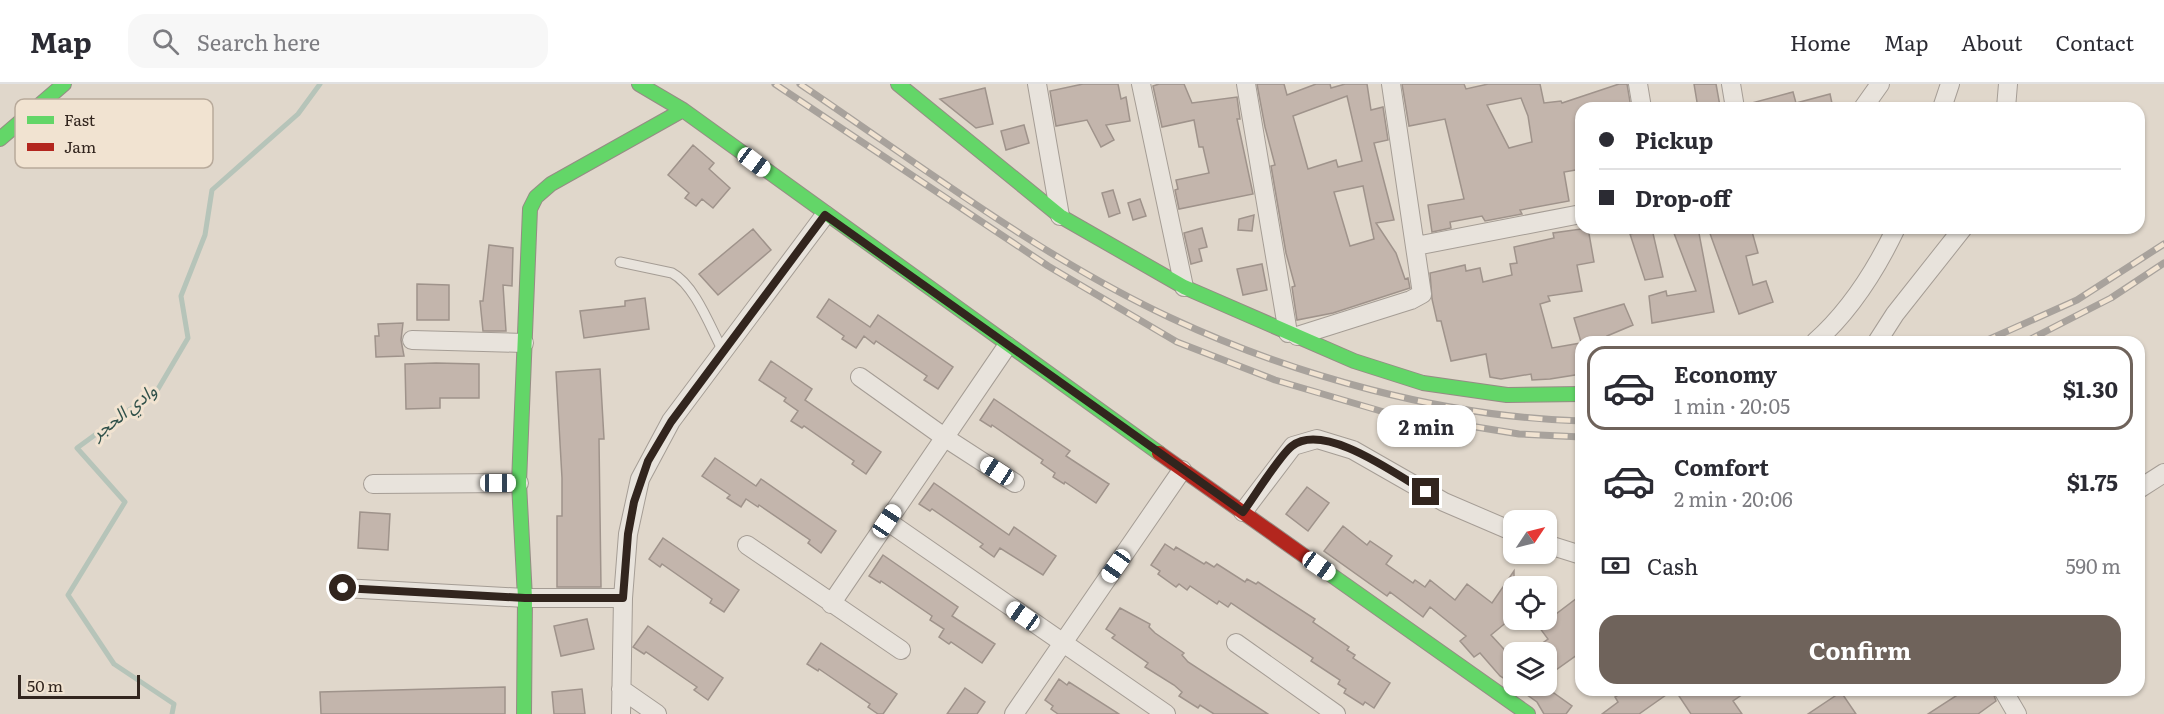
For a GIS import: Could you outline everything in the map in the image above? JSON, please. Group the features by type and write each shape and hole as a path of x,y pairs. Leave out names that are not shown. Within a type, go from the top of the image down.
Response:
{"street":[{"path":"47,99 64,84"},
{"path":"639,84 683,110 1007,346 1528,714"},
{"path":"898,84 1060,216 1184,287 1354,361 1424,383 1507,395 1575,394"},
{"path":"1037,84 1060,216"},
{"path":"1141,84 1184,287"},
{"path":"1246,84 1293,335"},
{"path":"1293,335 1420,296 1416,246 1391,84"},
{"path":"1638,84 1641,102"},
{"path":"1731,84 1735,102"},
{"path":"1867,102 1880,84"},
{"path":"1944,102 1950,84"},
{"path":"2006,102 2008,84"},
{"path":"524,714 525,598 519,483 529,217 536,197 565,176 683,110"},
{"path":"0,139 15,126"},
{"path":"621,714 623,598 628,534 640,479 659,440 825,215"},
{"path":"1416,246 1575,215"},
{"path":"1820,336 1858,295 1882,257 1893,234"},
{"path":"1881,336 1895,314 1959,234"},
{"path":"412,340 524,343"},
{"path":"831,604 1007,346"},
{"path":"860,377 944,437 1015,483"},
{"path":"1243,512 1293,446 1317,439 1353,450 1444,502 1503,527"},
{"path":"1014,714 1182,470"},
{"path":"2145,486 2164,473"},
{"path":"373,484 519,483"},
{"path":"887,521 1166,714"},
{"path":"747,545 901,650"},
{"path":"1557,547 1575,553"},
{"path":"343,588 525,598 623,598"},
{"path":"1236,643 1336,714"},
{"path":"621,689 657,714"},
{"path":"2007,696 2018,714"}],"lane":[{"path":"620,262 672,273 679,277 688,286 723,351"}],"building":[{"path":"1083,84 1118,84 1121,99 1126,97 1130,121 1106,125 1114,140 1101,147 1087,120 1056,126 1050,91"},
{"path":"1184,84 1192,103 1237,97 1240,119 1237,119 1253,194 1179,209 1175,190 1178,189 1176,180 1209,173 1203,147 1199,147 1194,120 1162,127 1153,86"},
{"path":"1257,84 1284,84 1287,95 1316,84 1330,84 1331,88 1345,84 1367,84 1371,110 1383,107 1388,140 1374,143 1394,220 1376,223 1396,253 1405,279 1408,278 1410,288 1333,313 1297,320 1292,287 1295,286 1286,253 1271,166 1275,165","holes":["1347,96 1362,161 1338,167 1336,160 1308,169 1293,116","1363,186 1374,239 1350,246 1334,192"]},
{"path":"1402,84 1464,84 1466,89 1488,84 1540,84 1544,103 1561,101 1562,103 1619,84 1627,84 1630,102 1575,102 1575,170 1564,172 1569,201 1520,210 1522,214 1485,221 1482,216 1450,222 1451,228 1432,232 1428,205 1464,199 1445,119 1409,126","holes":["1521,98 1528,116 1532,142 1509,148 1487,105"]},
{"path":"1694,84 1716,84 1719,102 1697,102"},
{"path":"985,88 993,124 976,128 940,99"},
{"path":"1793,92 1796,102 1756,102"},
{"path":"1830,94 1832,102 1800,102"},
{"path":"1024,125 1029,143 1006,150 1001,131"},
{"path":"693,145 714,163 709,169 730,188 713,208 702,199 696,206 685,198 689,193 668,175"},
{"path":"1113,190 1120,213 1109,217 1102,193"},
{"path":"1140,199 1146,216 1133,220 1128,203"},
{"path":"1254,215 1252,231 1238,230 1239,219"},
{"path":"1202,228 1207,247 1199,249 1202,261 1191,264 1184,233"},
{"path":"753,229 771,250 718,295 699,274"},
{"path":"1575,230 1575,234 1589,234 1594,262 1577,265 1582,291 1548,296 1550,301 1540,304 1552,348 1575,344 1575,375 1532,380 1531,374 1501,379 1490,377 1486,354 1451,361 1441,321 1437,321 1430,273 1465,265 1466,271 1480,268 1483,282 1512,275 1510,264 1517,263 1514,247 1554,238 1553,233"},
{"path":"1630,234 1653,234 1663,277 1645,280"},
{"path":"1674,234 1699,234 1714,312 1652,323 1649,296 1666,291 1667,296 1696,291"},
{"path":"1710,234 1753,234 1758,253 1746,256 1753,285 1766,281 1773,302 1739,314"},
{"path":"489,245 513,248 512,286 503,285 506,331 483,331 480,301 483,301"},
{"path":"1262,264 1267,290 1243,295 1237,269"},
{"path":"417,284 449,285 449,320 417,320"},
{"path":"645,298 649,329 584,338 580,311 625,306 625,301"},
{"path":"829,299 870,327 878,315 953,367 938,389 924,380 927,376 876,341 874,344 864,336 856,348 842,339 844,336 817,317"},
{"path":"1624,304 1633,325 1607,336 1579,336 1574,318"},
{"path":"403,323 401,340 404,356 376,357 375,336 379,336 378,324"},
{"path":"771,361 812,389 805,400 881,452 866,474 852,464 854,461 804,426 802,428 791,421 798,411 784,401 786,398 759,380"},
{"path":"405,364 479,364 479,398 440,398 440,408 406,409"},
{"path":"600,369 604,439 599,439 601,587 557,587 557,516 562,516 562,478 556,372"},
{"path":"994,399 1070,451 1066,456 1109,484 1096,503 1065,482 1064,484 1053,477 1055,473 1041,463 1043,460 992,425 991,427 980,420"},
{"path":"715,458 756,486 761,479 836,531 821,553 808,543 810,540 759,505 758,507 746,499 741,507 727,498 730,495 702,476"},
{"path":"934,483 1009,535 1014,527 1056,556 1043,575 1000,548 994,557 980,547 983,544 932,509 930,511 919,504"},
{"path":"1307,487 1329,503 1308,531 1286,514"},
{"path":"360,512 390,514 388,550 358,548"},
{"path":"1343,526 1367,545 1370,541 1392,556 1386,564 1413,583 1415,580 1425,587 1430,580 1455,600 1467,584 1492,603 1503,587 1503,625 1491,635 1503,648 1503,678 1480,653 1474,657 1460,641 1466,636 1430,607 1423,617 1390,592 1387,596 1324,551"},
{"path":"663,538 739,590 724,612 710,603 712,599 662,564 660,567 649,559"},
{"path":"1165,544 1174,550 1176,547 1204,564 1206,562 1214,567 1217,564 1245,582 1247,579 1256,584 1258,582 1315,619 1313,622 1349,647 1347,650 1355,655 1353,658 1390,683 1374,708 1365,702 1363,705 1344,693 1346,689 1338,684 1340,680 1311,661 1313,658 1231,603 1228,607 1219,601 1217,604 1190,586 1187,590 1179,584 1176,587 1158,574 1160,571 1151,565"},
{"path":"883,555 958,607 952,616 995,644 982,663 951,642 949,644 939,637 944,629 930,620 932,616 881,581 880,583 869,576"},
{"path":"1575,600 1575,656 1557,669 1557,642 1544,642 1548,639 1541,630 1557,630 1557,613"},
{"path":"1120,608 1150,624 1149,627 1155,633 1184,653 1182,655 1188,662 1268,714 1214,714 1200,705 1198,708 1179,696 1182,692 1174,685 1145,667 1148,663 1112,638 1115,635 1106,629"},
{"path":"587,619 594,649 561,656 554,626"},
{"path":"648,626 723,678 708,700 694,690 697,687 646,652 644,654 633,647"},
{"path":"821,643 897,694 883,714 878,714 868,707 870,704 819,669 818,671 807,664"},
{"path":"1059,679 1067,685 1069,682 1119,714 1058,714 1045,700"},
{"path":"505,687 505,714 321,714 320,692"},
{"path":"965,688 985,702 977,714 947,714"},
{"path":"582,689 585,714 554,714 552,692"},
{"path":"1557,695 1572,706 1566,714 1544,714 1537,702 1528,696"},
{"path":"1664,696 1639,714 1602,714 1618,702 1615,697"},
{"path":"1679,696 1740,696 1733,701 1742,714 1691,714"},
{"path":"1835,696 1844,696 1856,714 1808,714"},
{"path":"1956,696 1994,696 1996,701 1978,714 1928,714"}],"waterway":[{"name":"وادي الحجر","path":"172,714 174,704 114,664 68,595 125,502 77,448 158,389 188,338 181,296 205,235 212,190 298,114 320,84"}],"railway":[{"path":"775,84 1048,266 1177,342 1275,380 1384,412 1519,434 1575,437"},
{"path":"800,84 981,208 1074,267 1122,294 1219,339 1268,358 1371,390 1477,411 1529,418 1575,421"},
{"path":"1996,336 2077,300 2164,244"},
{"path":"2037,336 2111,298 2164,263"}],"traffic: fast":[{"path":"47,99 64,84"},
{"path":"639,84 683,110 1159,453"},
{"path":"898,84 1060,216 1184,287 1354,361 1423,383 1507,395 1575,394"},
{"path":"524,714 525,598 519,483 530,209 536,197 551,184 683,110"},
{"path":"0,139 15,126"},
{"path":"1327,572 1528,714"}],"traffic: jam":[{"path":"1159,453 1327,572"}],"route":[{"path":"343,588 525,598 623,598 628,534 634,502 640,479 659,440 825,215 1243,512 1293,446 1305,440 1329,440 1353,450 1426,492"}]}
